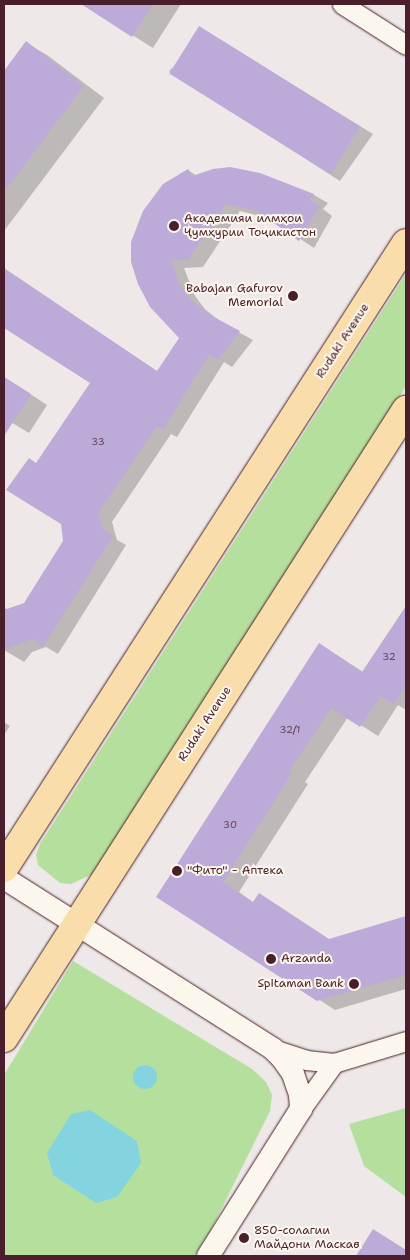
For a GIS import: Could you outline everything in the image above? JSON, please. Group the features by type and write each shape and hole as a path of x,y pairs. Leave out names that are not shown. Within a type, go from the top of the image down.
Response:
{"highway":[{"name":"Rudaki Avenue","path":"4,868 406,243"},
{"name":"Rudaki Avenue","path":"4,1038 406,410"}],"street":[{"path":"342,4 406,45"},
{"path":"4,878 273,1049 293,1074 300,1094 301,1109"},
{"path":"273,1049 306,1060 334,1063 406,1041"},
{"path":"208,1256 301,1109 334,1063"}],"green space":[{"path":"406,274 406,386 99,871 71,884 60,883 38,865 36,855 40,844"},
{"path":"73,961 252,1069 266,1082 272,1095 270,1111 211,1230 194,1256 4,1256 4,1075"},
{"path":"406,1108 406,1197 364,1166 349,1124"}],"water":[{"path":"145,1065 154,1068 157,1077 154,1086 145,1089 136,1086 133,1077 136,1068"},
{"path":"90,1110 137,1141 141,1163 117,1197 96,1203 53,1175 47,1153 71,1114"}],"building":[{"path":"81,4 153,4 132,37"},
{"path":"199,26 360,127 330,174 169,73"},
{"path":"26,41 84,86 4,192 4,71"},
{"path":"230,167 260,173 314,194 310,200 319,207 299,241 257,211 226,204 188,260 171,260 181,287 190,299 210,315 240,331 218,360 209,355 163,430 157,426 98,513 104,531 113,536 43,647 33,639 4,649 4,610 24,603 63,541 61,524 6,490 29,458 36,463 90,383 4,328 4,268 157,371 179,338 150,307 138,284 131,262 131,242 143,211 163,184 188,169 192,176 213,169"},
{"path":"4,377 31,394 4,436"},
{"path":"406,606 406,686 394,704 381,696 360,727 331,708 289,771 292,773 223,882 253,902 259,893 329,939 406,916 406,975 317,1001 156,897 319,643 362,672"},
{"path":"373,1229 406,1250 406,1256 356,1256"}],"place":[{"name":"Академияи илмҳои Ҷумҳурии Тоҷикистон","path":"174,226"},
{"name":"Babajan Gafurov Memorial","path":"293,296"},
{"name":"\"Фито\" - Аптека","path":"177,871"},
{"name":"Arzanda","path":"271,959"},
{"name":"Spitaman Bank","path":"354,984"},
{"name":"850-солагии Майдони Маскав","path":"244,1238"}]}
